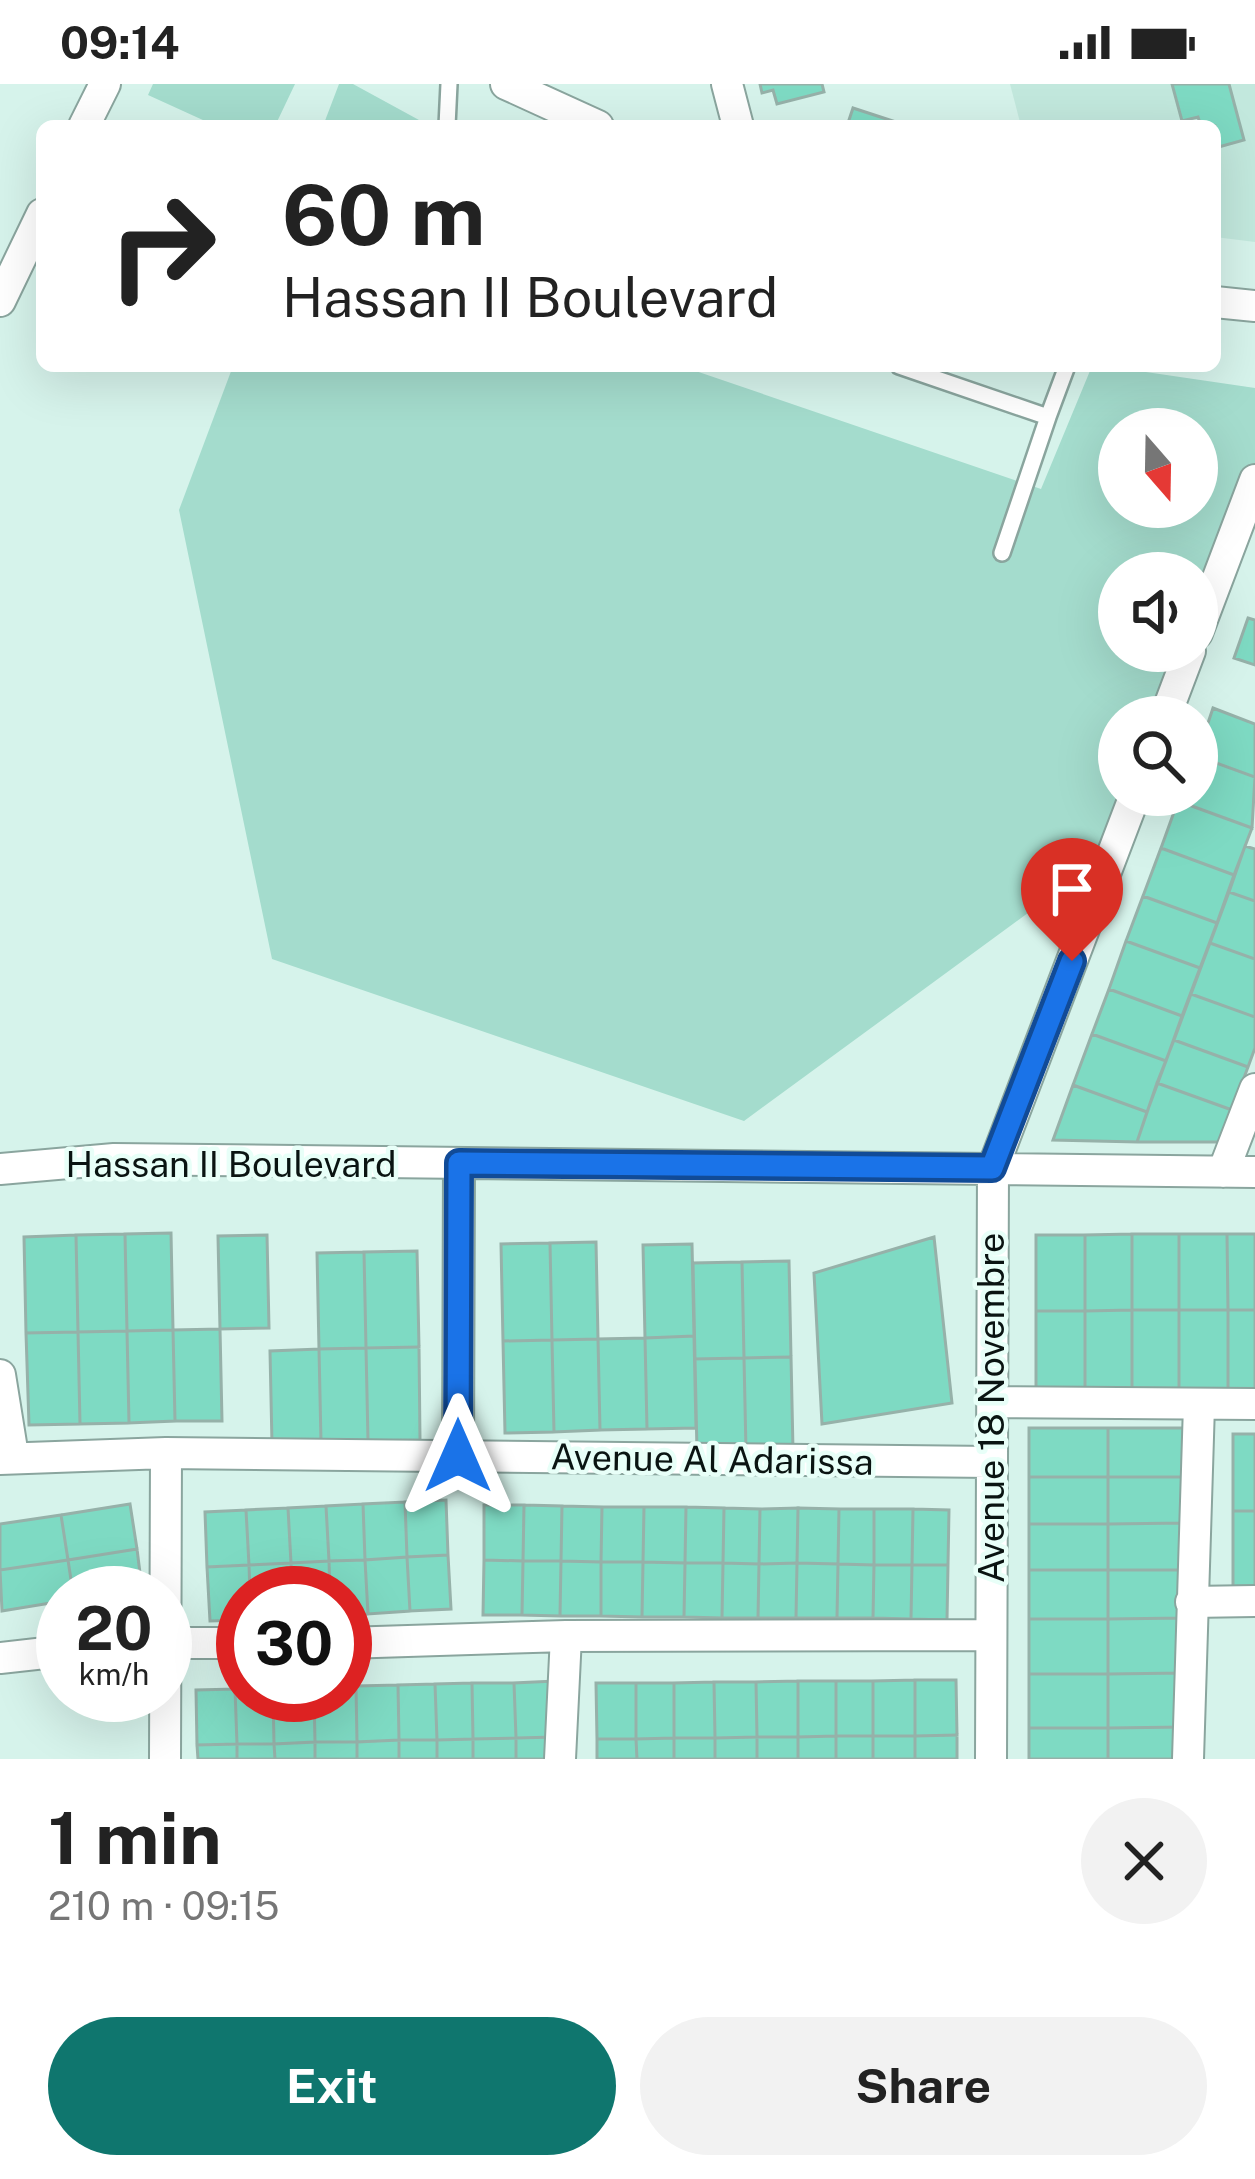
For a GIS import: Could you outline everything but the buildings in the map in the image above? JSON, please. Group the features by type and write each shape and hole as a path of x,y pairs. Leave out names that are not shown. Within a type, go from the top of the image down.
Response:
{"street":[{"path":"88,120 105,84"},
{"path":"506,84 585,120"},
{"path":"727,84 736,120"},
{"path":"1,295 36,226"},
{"path":"1221,303 1255,306"},
{"path":"1218,599 1240,563 1255,480"},
{"name":"Avenue 18 Novembre","path":"991,1759 992,1168 1127,816"},
{"path":"1223,1172 1255,1089"},
{"name":"Hassan II Boulevard","path":"0,1169 114,1160 1255,1172"},
{"path":"458,1456 459,1163"},
{"path":"0,1375 6,1458"},
{"path":"992,1402 1255,1404"},
{"path":"1188,1759 1199,1405"},
{"path":"166,1453 166,1566"},
{"name":"Avenue Al Adarissa","path":"6,1458 166,1453 992,1462"},
{"path":"1191,1602 1255,1601"},
{"path":"372,1641 566,1636 989,1636"},
{"path":"560,1759 566,1636"},
{"path":"0,1658 36,1654"},
{"path":"165,1722 165,1759"}],"lane":[{"path":"447,120 448,84"},
{"path":"917,372 1048,417"},
{"path":"1002,553 1064,372"}],"shaded area":[{"path":"153,84 295,84 278,120 203,120 148,95"},
{"path":"339,84 353,84 419,120 325,120"},
{"path":"1010,84 1255,84 1255,242 1221,238 1221,120 1019,120"},
{"path":"231,372 699,372 1041,489 1090,372 1146,372 1255,388 1255,494 1218,593 1218,552 1098,552 1098,672 1188,672 1180,696 1098,696 1098,816 1122,816 1125,842 744,1121 272,959 179,510"}],"route":[{"path":"458,1456 459,1163 992,1168 1072,961"}]}
